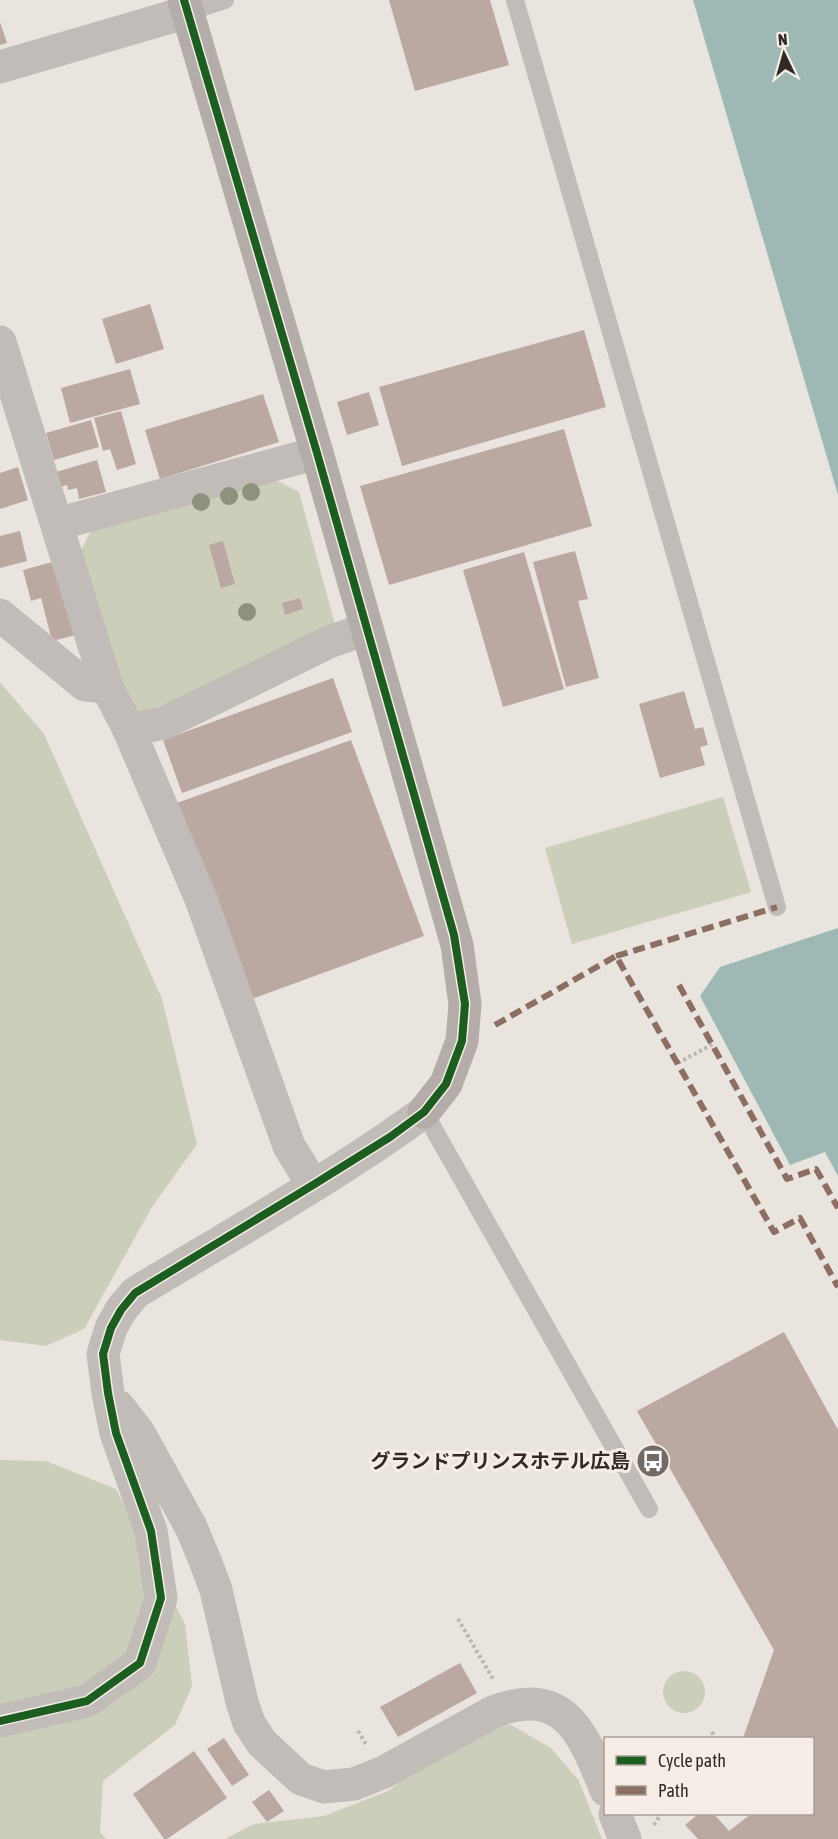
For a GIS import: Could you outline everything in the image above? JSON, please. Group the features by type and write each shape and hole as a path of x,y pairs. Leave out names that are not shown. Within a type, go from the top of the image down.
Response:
{"street":[{"path":"0,67 186,6 317,453 454,935 465,1004 462,1041 446,1084 424,1112 390,1137 135,1293 121,1310 111,1328 103,1354 108,1393 116,1433 151,1531 160,1598 140,1663 87,1701 0,1721"},
{"path":"0,342 107,687 129,730 201,899 289,1146 312,1185"},
{"path":"57,524 317,453"},
{"path":"0,615 85,685 107,687"},
{"path":"129,730 164,723 329,642 366,629"},
{"path":"108,1393 139,1433 191,1527 216,1590 249,1723 262,1743 301,1779 324,1787 354,1784 384,1772 493,1712 509,1705 524,1703 539,1704 564,1715 573,1723 583,1737 604,1785"},
{"path":"615,1815 625,1839"}],"lane":[{"path":"186,6 225,0"},
{"path":"516,0 777,908"},
{"path":"424,1112 649,1509"}],"path":[{"path":"678,1063 712,1044"},
{"path":"458,1619 509,1705"},
{"path":"712,1732 714,1737"}],"green space":[{"path":"274,479 299,492 337,632 155,718 126,713 79,554 92,529"},
{"path":"0,682 44,734 162,999 197,1144 152,1207 84,1329 46,1346 0,1340"},
{"path":"723,797 751,892 572,944 545,848"},
{"path":"0,1460 46,1461 116,1489 185,1624 192,1686 175,1725 103,1781 100,1832 106,1839 0,1839"},
{"path":"684,1671 692,1672 699,1677 704,1684 704,1700 699,1707 692,1712 684,1713 676,1712 669,1707 664,1700 663,1692 664,1684 669,1677 676,1672"},
{"path":"511,1725 551,1748 579,1781 602,1839 225,1839 254,1824 324,1816 388,1791 469,1729"}],"water":[{"path":"693,0 838,0 838,495"},
{"path":"838,928 838,1176 825,1152 790,1165 700,996 720,967"}],"building":[{"path":"389,0 490,0 509,65 415,91"},
{"path":"0,22 7,43 0,45"},
{"path":"150,304 164,349 116,364 102,319"},
{"path":"584,330 606,407 402,466 379,387"},
{"path":"130,369 140,404 70,423 61,388"},
{"path":"369,392 379,425 347,435 337,402"},
{"path":"263,394 279,442 160,479 145,430"},
{"path":"121,411 136,464 117,470 110,449 103,451 94,418"},
{"path":"91,420 99,447 54,460 46,433"},
{"path":"564,429 592,526 389,585 360,486"},
{"path":"97,460 106,492 79,499 77,488 68,490 67,485 60,487 56,472"},
{"path":"18,467 28,500 0,509 0,473"},
{"path":"20,531 27,561 0,568 0,536"},
{"path":"223,541 235,584 221,588 209,545"},
{"path":"575,551 588,599 578,601 599,678 566,687 533,562"},
{"path":"524,552 564,689 503,707 463,570"},
{"path":"56,561 76,635 52,641 41,598 31,601 23,570"},
{"path":"300,598 303,609 285,615 282,603"},
{"path":"333,678 352,732 182,793 163,740"},
{"path":"684,691 695,729 703,727 708,745 700,747 705,765 660,778 639,704"},
{"path":"351,740 424,936 249,1000 177,803"},
{"path":"784,1332 838,1430 838,1839 698,1839 685,1825 697,1815 715,1815 729,1831 750,1815 814,1815 814,1737 743,1737 774,1650 637,1411"},
{"path":"460,1663 477,1693 398,1737 380,1707"},
{"path":"224,1738 249,1775 232,1786 207,1749"},
{"path":"194,1751 227,1798 164,1839 133,1794"},
{"path":"269,1790 284,1811 267,1822 252,1802"}],"marked path":[{"path":"616,956 777,907"},
{"path":"495,1025 616,956 774,1232 800,1218 838,1287"},
{"path":"679,985 787,1179 816,1169 838,1208"}],"cycle path":[{"path":"0,1721 87,1701 140,1663 161,1598 151,1531 116,1433 108,1393 103,1354 111,1328 121,1310 135,1293 390,1137 424,1112 446,1084 462,1041 465,1004 454,935 317,453 184,0"}],"place":[{"name":"グランドプリンスホテル広島","path":"653,1461"}]}
